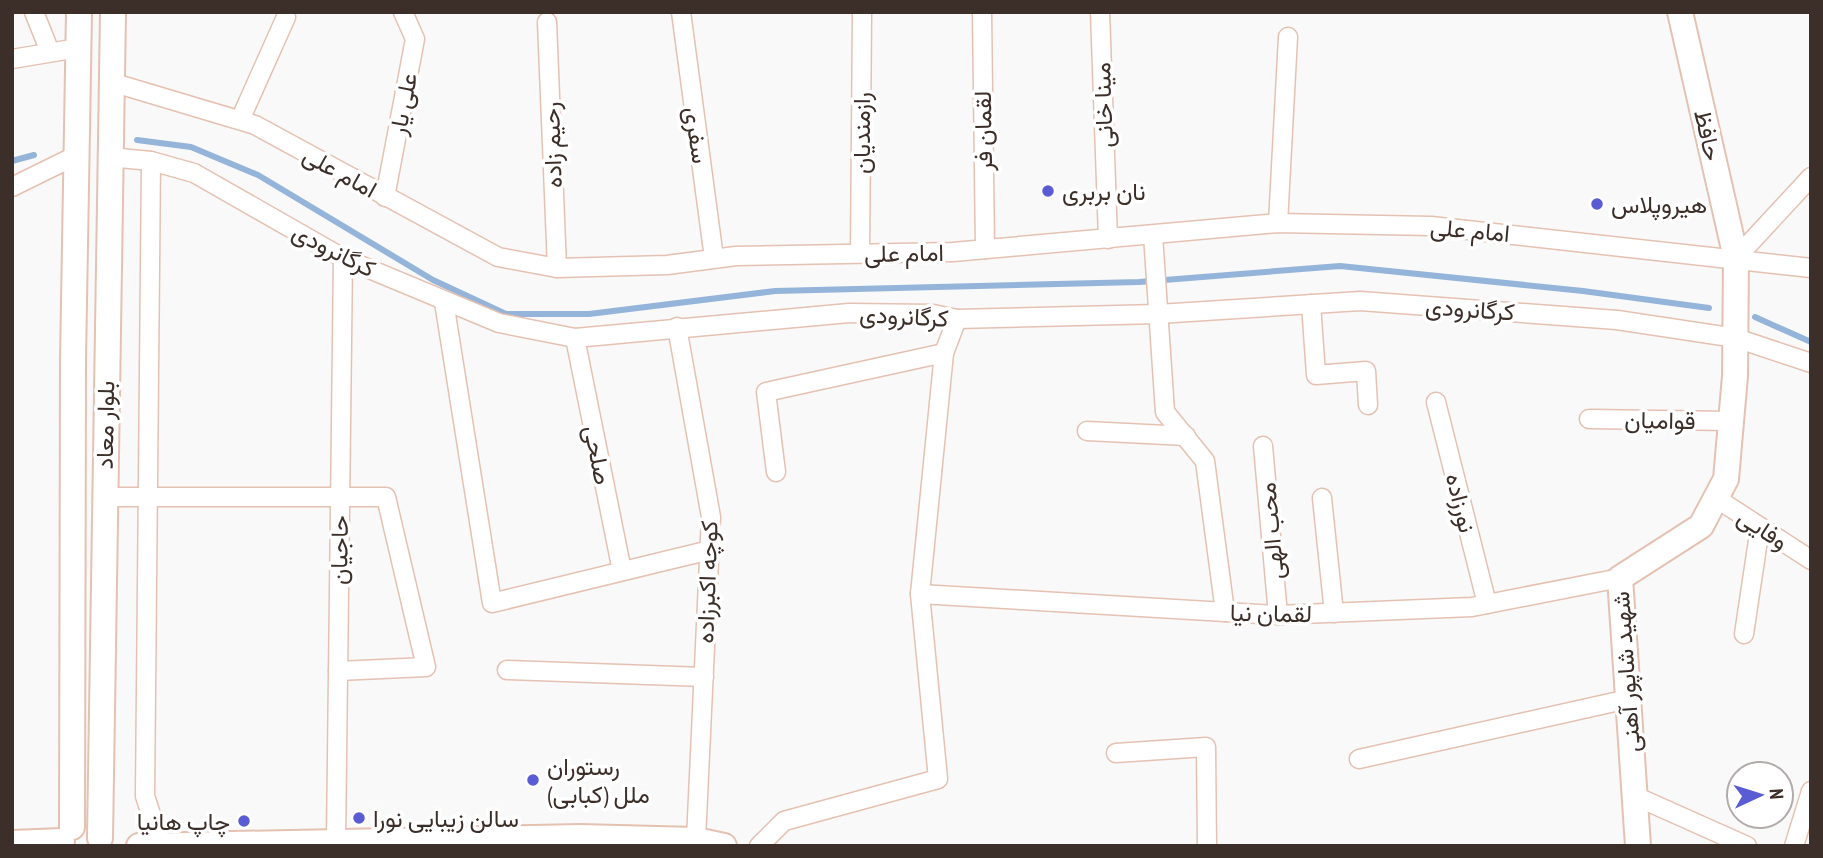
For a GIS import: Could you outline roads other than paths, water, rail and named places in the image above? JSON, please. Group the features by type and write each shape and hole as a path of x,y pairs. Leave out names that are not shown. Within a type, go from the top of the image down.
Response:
{"main road":[{"name":"بلوار معاد","path":"65,838 71,650 75,156 79,12"},
{"name":"بلوار معاد","path":"100,842 113,12"},
{"name":"حافظ","path":"1680,12 1736,258 1736,338"},
{"name":"شهید شاپور آهنی","path":"1638,846 1620,578 1701,526 1726,479 1736,338"},
{"path":"73,360 106,360"},
{"path":"71,650 78,660 90,662 101,649"},
{"path":"12,843 65,838 89,825 100,842"},
{"path":"139,846 336,841 696,840 724,846"}],"street":[{"path":"34,12 50,52"},
{"name":"علی یار","path":"385,197 415,39 402,12"},
{"name":"سفری","path":"681,12 714,258"},
{"name":"رازمندیان","path":"860,254 862,12"},
{"name":"لقمان فر","path":"982,12 985,249"},
{"name":"مینا خانی","path":"1100,12 1108,239"},
{"path":"240,120 286,17"},
{"name":"رحیم زاده","path":"547,22 557,268"},
{"path":"1278,223 1289,37"},
{"path":"12,59 78,48"},
{"name":"امام علی","path":"111,82 255,125 499,257 557,268 667,265 714,258 985,249 1278,223 1431,226 1811,268"},
{"path":"12,187 75,156"},
{"name":"کرگانرودی","path":"109,157 150,161 194,173 343,258 444,302 499,323 575,338 849,313 933,314 957,319 1158,314 1360,301 1617,320 1736,338 1811,363"},
{"path":"150,161 145,796 161,845"},
{"path":"1736,258 1811,177"},
{"path":"1153,235 1165,412 1205,461 1224,612"},
{"name":"حاجیان","path":"336,841 343,258"},
{"path":"444,302 492,603 710,550"},
{"path":"1311,304 1316,375 1366,371 1368,405"},
{"path":"759,846 784,821 939,779 920,594 944,353 957,319"},
{"name":"کوچه اکبرزاده","path":"677,327 712,517 696,840"},
{"name":"صلحی","path":"575,338 622,571"},
{"path":"776,472 766,391 944,353"},
{"name":"نورزاده","path":"1436,402 1488,604"},
{"name":"قوامیان","path":"1589,419 1731,421"},
{"path":"1087,431 1186,436"},
{"name":"محب الهی","path":"1263,446 1278,615"},
{"path":"104,497 386,497 426,667 338,671"},
{"path":"1322,498 1334,613"},
{"name":"وفایی","path":"1716,498 1810,557"},
{"path":"1744,634 1760,527"},
{"name":"لقمان نیا","path":"920,594 1111,603 1278,615 1488,604 1620,578"},
{"path":"507,670 704,677"},
{"path":"1359,759 1628,699"},
{"path":"1116,753 1206,747 1208,846"},
{"path":"1794,846 1811,791"},
{"path":"1635,796 1746,846"}],"waterway":[{"path":"137,140 191,147 258,175 433,280 506,314 589,314 775,291 1139,282 1340,266 1583,291 1709,308"},
{"path":"12,161 34,155"},
{"path":"1755,317 1811,342"}],"place":[{"name":"نان بربری","path":"1048,191"},
{"name":"هیروپلاس","path":"1597,204"},
{"name":"رستوران ملل (کبابی)","path":"533,780"},
{"name":"سالن زیبایی نورا","path":"359,818"},
{"name":"چاپ هانیا","path":"244,821"}]}
